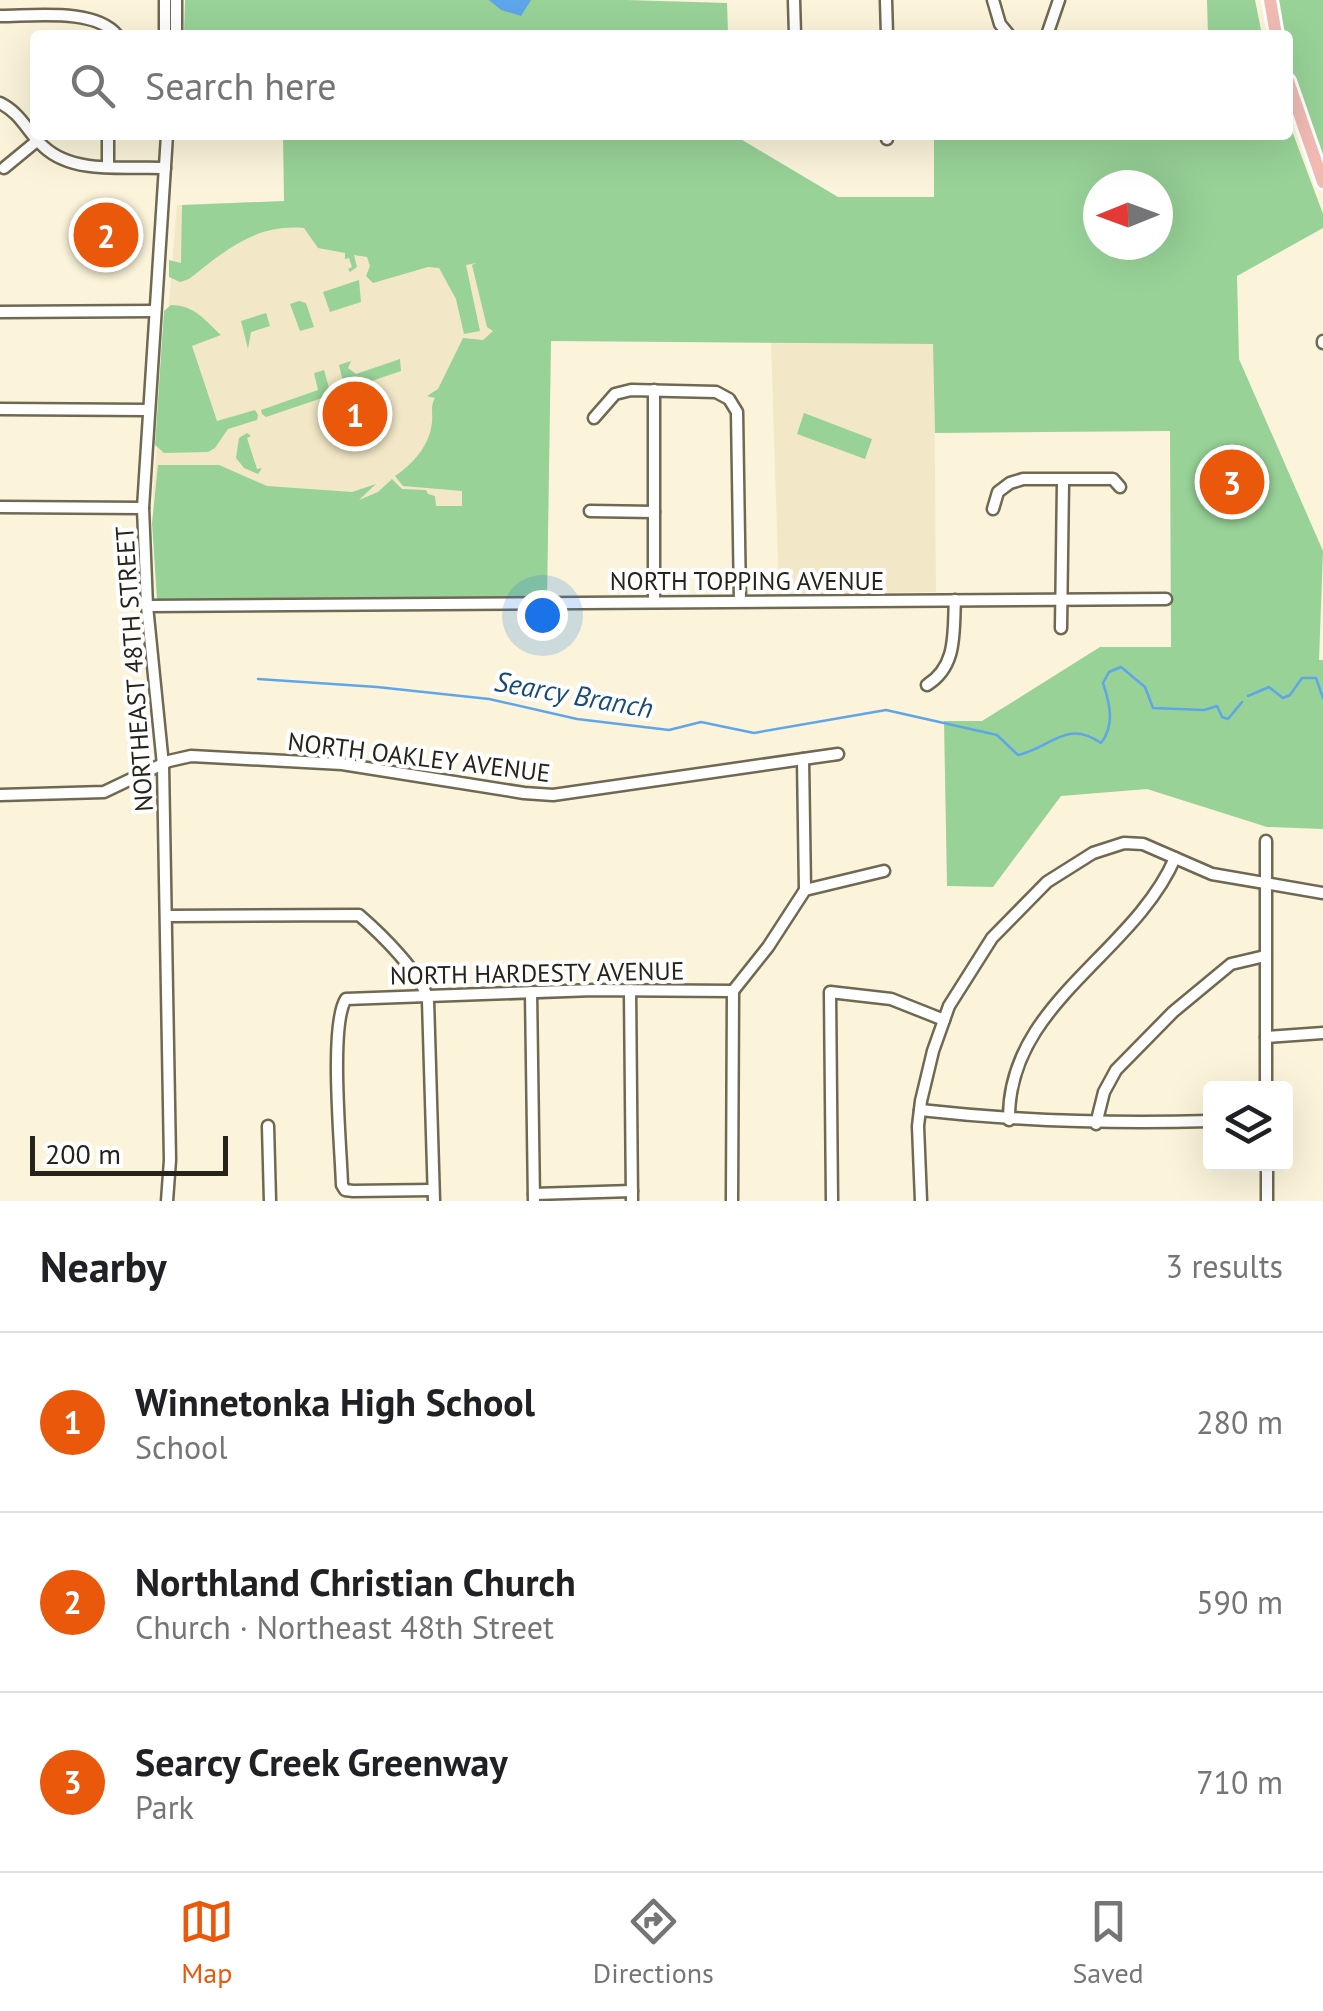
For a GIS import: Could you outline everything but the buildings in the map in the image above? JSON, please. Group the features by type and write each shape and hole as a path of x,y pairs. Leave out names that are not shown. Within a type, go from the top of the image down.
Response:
{"main road":[{"path":"1270,0 1275,30"},
{"path":"1293,96 1323,182"}],"street":[{"path":"165,0 165,30"},
{"path":"176,0 176,30"},
{"path":"794,0 795,30"},
{"path":"886,0 886,30"},
{"path":"993,0 1004,30"},
{"path":"1049,30 1059,0"},
{"path":"0,16 93,18 113,30"},
{"path":"0,103 22,118 30,129"},
{"path":"4,168 38,140 66,162 165,168"},
{"path":"108,140 108,166"},
{"name":"NORTHEAST 48TH STREET","path":"167,140 142,508 163,765 170,1160 167,1201"},
{"path":"0,312 155,311"},
{"path":"594,418 615,394 631,390 716,392 735,408 740,601"},
{"path":"654,390 654,602"},
{"path":"0,409 147,410"},
{"path":"994,510 998,492 1023,480 1112,480 1120,487"},
{"path":"1061,628 1063,482"},
{"path":"0,507 142,508"},
{"path":"590,512 654,512"},
{"name":"NORTH TOPPING AVENUE","path":"147,606 1166,599"},
{"path":"927,685 942,673 950,658 955,600"},
{"name":"NORTH OAKLEY AVENUE","path":"0,795 104,792 191,756 342,764 553,795 838,754"},
{"path":"732,1201 732,990 768,947 805,890 803,759"},
{"path":"1266,841 1266,1081"},
{"path":"920,1201 920,1110 930,1060 944,1020 992,938 1056,874 1119,843 1143,844 1212,874 1323,893"},
{"path":"1009,1120 1013,1076 1027,1041 1157,892 1175,858"},
{"path":"805,890 884,871"},
{"path":"167,916 359,916 406,965 425,987 426,994 433,1195"},
{"path":"1096,1124 1104,1092 1116,1070 1173,1012 1231,964 1265,956"},
{"path":"530,992 534,1198 632,1196 630,990"},
{"name":"NORTH HARDESTY AVENUE","path":"433,1195 345,1190 338,1059 344,1001 350,997 426,994 732,990"},
{"path":"832,1201 830,992 891,999 944,1020"},
{"path":"1266,1037 1323,1032"},
{"path":"920,1110 1096,1124 1203,1121"},
{"path":"268,1126 270,1201"},
{"path":"1267,1171 1267,1201"}],"shaded area":[{"path":"553,192 547,599 158,598 153,494 177,205"},
{"path":"771,343 934,344 936,592 779,594"}],"green space":[{"path":"185,0 626,0 727,3 728,30 184,30"},
{"path":"1207,0 1255,0 1261,30 1208,30"},
{"path":"1277,0 1323,0 1323,168 1295,86 1293,30 1283,30"},
{"path":"1293,133 1323,214 1323,228 1237,276 1239,359 1323,551 1319,660 1323,660 1323,829 1267,827 1147,789 1061,796 993,887 947,886 944,721 982,721 1100,647 1171,647 1170,431 935,433 933,344 551,341 547,599 157,600 152,523 158,465 219,465 267,486 352,492 376,484 359,500 378,492 392,479 402,489 426,490 435,496 436,506 462,506 462,491 403,486 395,476 414,460 428,438 435,398 427,396 438,389 463,338 483,340 493,331 487,327 472,265 476,263 466,265 480,331 464,334 456,299 439,268 428,267 373,283 366,276 370,266 367,257 354,255 357,267 350,272 352,267 345,253 318,248 304,228 256,235 229,249 189,279 180,282 169,277 169,260 181,263 182,205 284,201 283,140 742,140 838,197 934,197 934,140 1293,140"},
{"path":"359,280 361,302 330,312 323,292"},
{"path":"306,303 314,327 300,331 290,304"},
{"path":"171,305 193,311 221,335 192,346 217,421 255,410 258,415 257,420 228,429 208,452 164,453 155,445 164,311"},
{"path":"266,313 270,326 251,332 248,349 241,321"},
{"path":"400,359 401,371 345,390 339,365 351,361 348,368 356,374"},
{"path":"324,370 331,395 266,417 262,414 261,410 318,390 314,373"},
{"path":"804,413 872,439 865,459 797,434"},
{"path":"247,433 251,436 247,438 257,469 262,468 258,474 244,468 236,458 239,438"}],"water":[{"path":"489,0 531,0 521,16 501,10"}],"waterway":[{"name":"Searcy Branch","path":"258,679 489,699 577,719 669,730 701,722 754,733 886,710 997,735 1018,755 1068,734 1089,736 1101,743 1110,722 1103,683 1109,672 1121,667 1145,687 1153,708 1204,710 1217,706 1222,717 1228,719 1242,702"},
{"name":"Searcy Branch","path":"1248,696 1269,687 1283,698 1290,695 1302,678 1316,678 1323,698"}],"place":[{"name":"Northland Christian Church","path":"106,235"},
{"name":"Winnetonka High School","path":"355,414"},
{"name":"Searcy Creek Greenway","path":"1232,482"}]}
